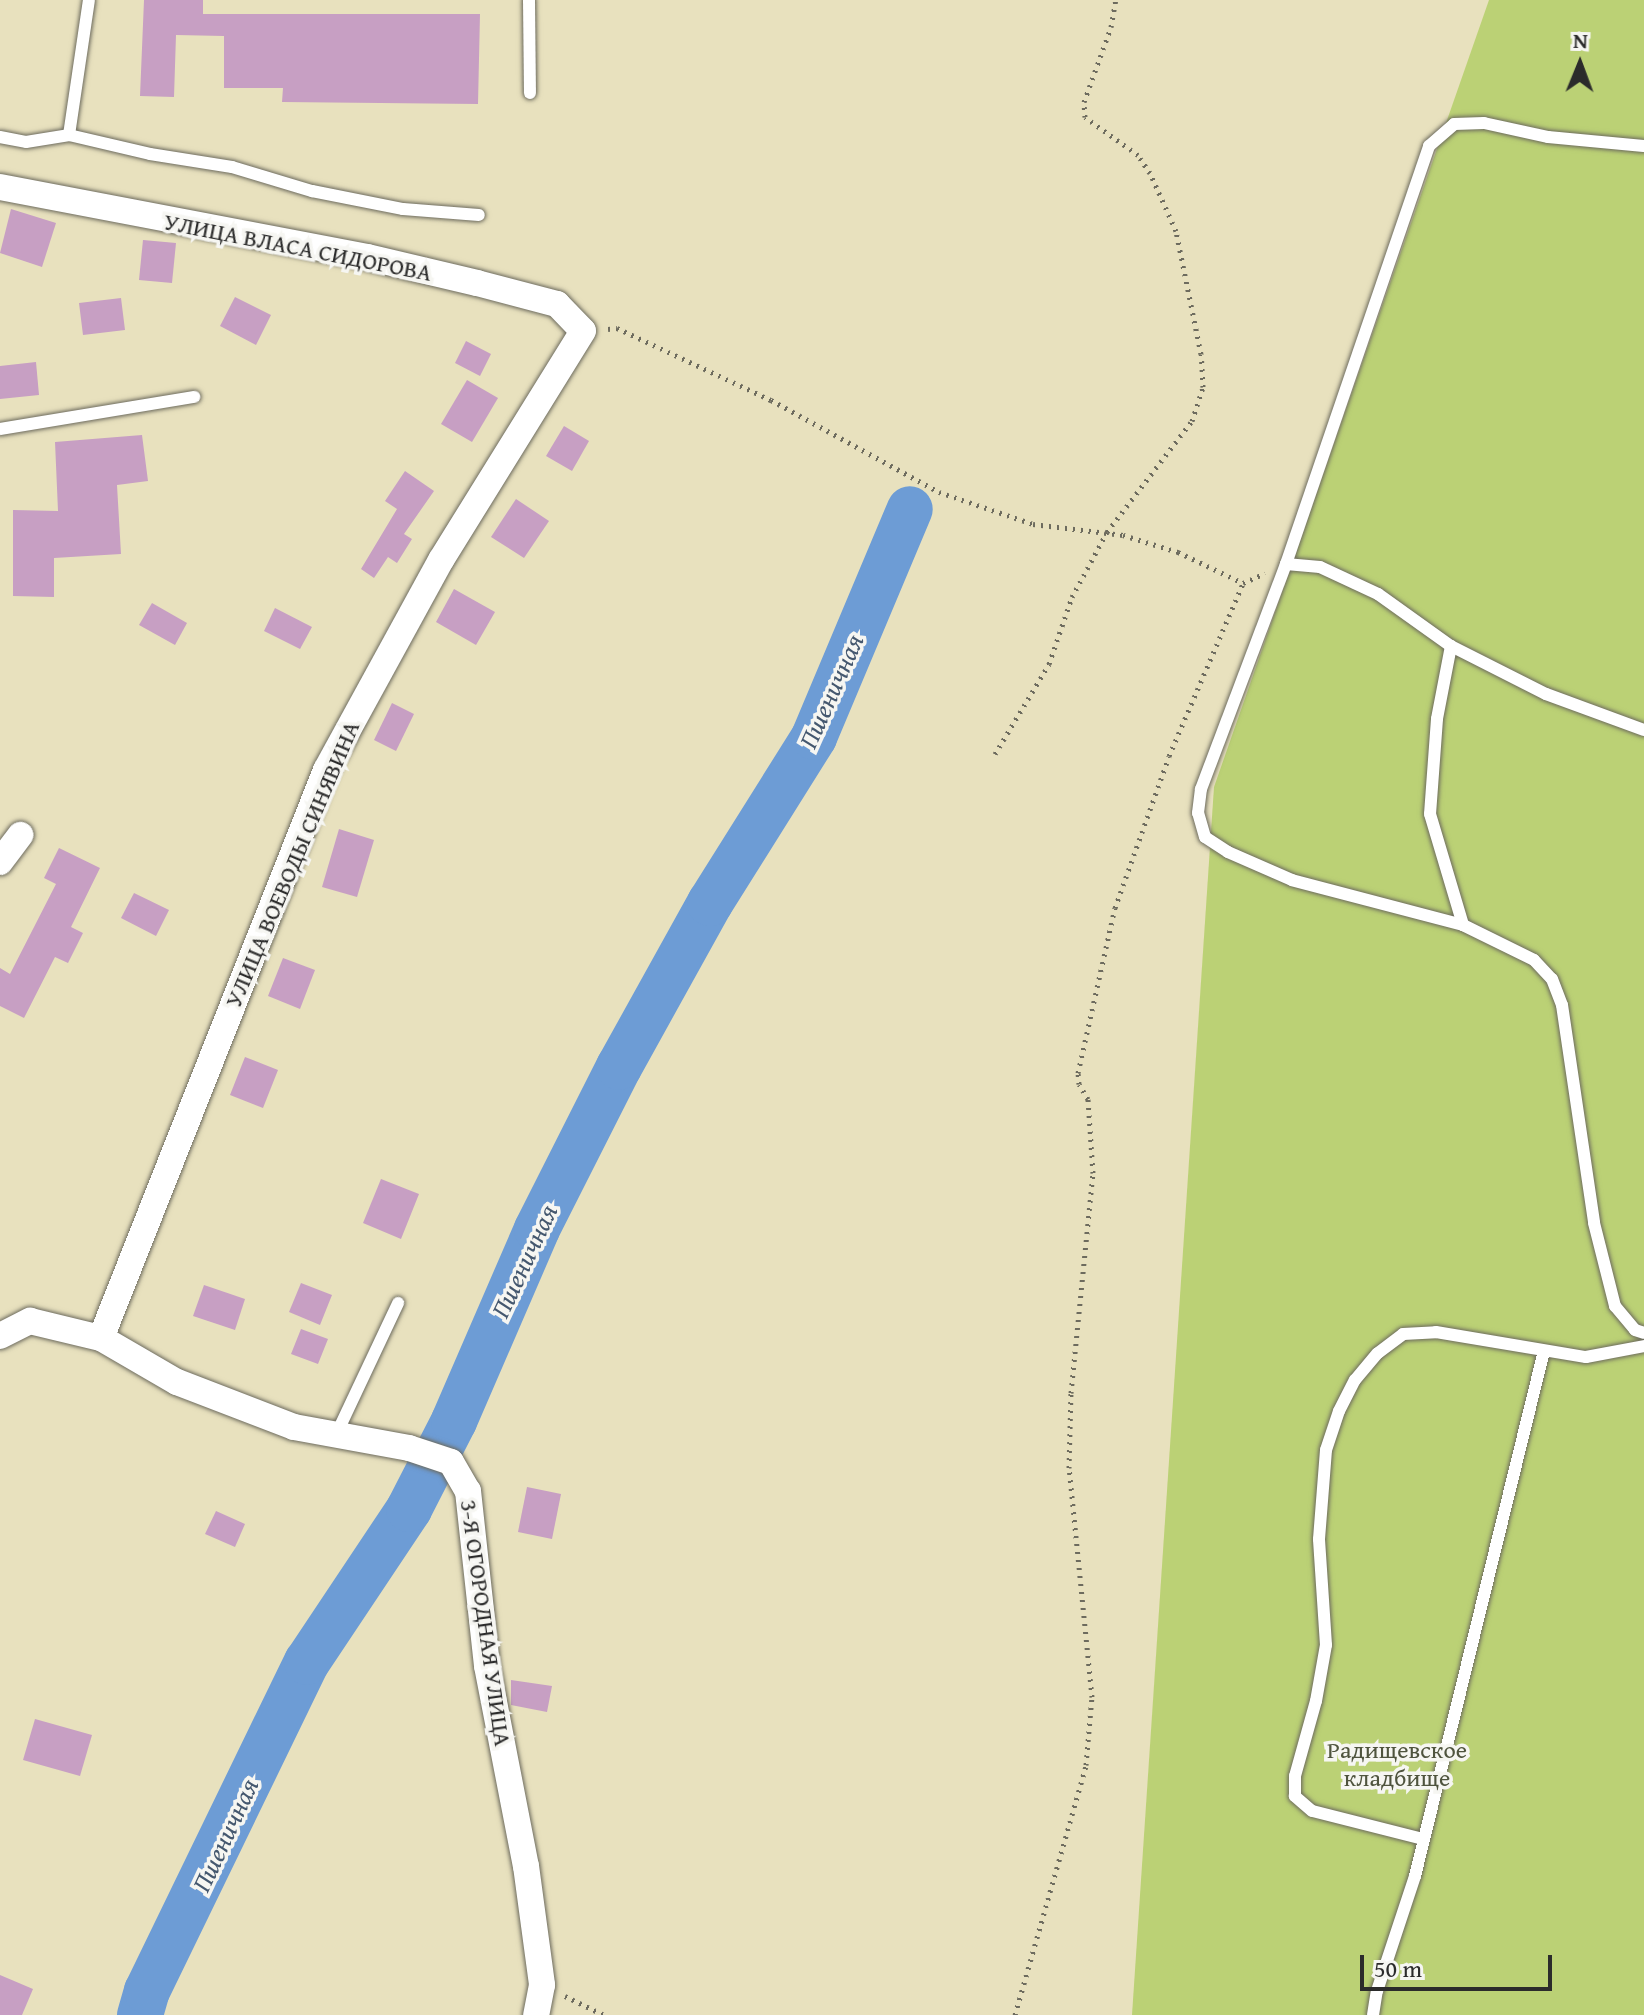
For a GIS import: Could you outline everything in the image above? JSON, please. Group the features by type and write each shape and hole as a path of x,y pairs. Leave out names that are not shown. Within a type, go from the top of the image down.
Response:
{"street":[{"name":"УЛИЦА ВЛАСА СИДОРОВА","path":"0,187 367,257 477,283 557,304 583,331"},
{"name":"УЛИЦА ВОЕВОДЫ СИНЯВИНА","path":"101,1338 326,770 441,560 583,331"},
{"path":"0,862 20,835"},
{"name":"3-Я ОГОРОДНАЯ УЛИЦА","path":"0,1336 30,1321 101,1338 177,1382 294,1427 409,1448 451,1462 468,1491 487,1666 526,1866 542,1985 536,2015"}],"lane":[{"path":"69,135 89,0"},
{"path":"529,0 530,93"},
{"path":"1644,146 1548,137 1484,123 1454,124 1429,146 1286,564 1201,789 1198,813 1205,837 1228,852 1292,880 1463,925 1534,960 1552,979 1562,1005 1594,1223 1615,1306 1635,1330 1644,1333"},
{"path":"0,137 26,142 69,135 150,154 232,167 312,191 403,209 479,215"},
{"path":"0,429 194,397"},
{"path":"1286,564 1320,567 1378,594 1451,646 1546,694 1644,730"},
{"path":"1451,646 1437,719 1430,814 1463,925"},
{"path":"336,1435 398,1303"},
{"path":"1423,1839 1312,1811 1295,1796 1295,1776 1316,1701 1326,1645 1319,1539 1326,1450 1339,1411 1355,1380 1378,1353 1403,1334 1436,1332 1586,1357 1644,1346"},
{"path":"1373,2015 1377,1991 1415,1876 1544,1351"}],"path":[{"path":"995,754 1049,664 1072,597 1107,532 1192,421 1203,387 1201,354 1176,231 1150,173 1138,155 1085,117 1084,102 1111,27 1116,0"},
{"path":"583,331 617,328 771,400 939,492 1033,524 1107,532 1178,552 1243,583"},
{"path":"1015,2015 1086,1765 1092,1697 1069,1468 1071,1393 1093,1173 1088,1099 1079,1084 1078,1073 1115,908 1169,756 1243,583 1286,564"},
{"path":"542,1985 604,2015"}],"green space":[{"name":"Радищевское кладбище","path":"1489,0 1644,0 1644,2015 1132,2015 1214,787"}],"building":[{"path":"144,0 203,0 203,14 480,14 478,104 282,102 283,88 224,88 224,36 176,35 174,97 140,96"},
{"path":"11,209 56,223 42,267 0,253"},
{"path":"143,240 176,243 172,283 139,280"},
{"path":"235,297 271,315 256,345 220,326"},
{"path":"121,298 125,330 83,335 79,303"},
{"path":"466,341 491,354 480,376 455,363"},
{"path":"36,362 39,395 0,399 0,366"},
{"path":"467,380 498,398 472,442 441,424"},
{"path":"564,426 589,441 572,471 546,456"},
{"path":"142,435 148,481 117,485 121,554 54,558 54,597 13,596 13,510 58,511 55,442"},
{"path":"405,471 434,491 404,534 412,539 397,563 388,557 374,578 361,569 397,509 385,501"},
{"path":"516,499 549,521 524,558 491,537"},
{"path":"454,589 495,612 476,645 436,622"},
{"path":"152,603 187,623 175,645 139,625"},
{"path":"275,608 312,627 300,649 264,631"},
{"path":"392,703 414,714 396,751 374,740"},
{"path":"339,829 374,840 357,897 322,887"},
{"path":"59,848 100,868 71,927 83,933 68,963 55,957 24,1018 0,1006 0,968 10,974 56,884 44,878"},
{"path":"134,893 169,910 156,936 121,918"},
{"path":"283,958 315,970 300,1009 268,996"},
{"path":"245,1057 278,1070 263,1108 230,1095"},
{"path":"381,1179 419,1194 401,1239 363,1223"},
{"path":"301,1283 332,1295 320,1325 289,1312"},
{"path":"204,1285 245,1299 235,1330 193,1316"},
{"path":"301,1329 328,1339 318,1364 291,1354"},
{"path":"527,1487 561,1494 552,1539 518,1532"},
{"path":"216,1511 245,1524 235,1547 205,1534"},
{"path":"511,1680 552,1686 547,1712 511,1705"},
{"path":"35,1719 92,1735 80,1776 23,1760"},
{"path":"0,1975 33,1989 22,2015 0,2015"}],"waterway":[{"name":"Пшеничная","path":"140,2015 147,1991 307,1662 409,1509 454,1421 537,1229 619,1067 710,903 814,737 910,509"}]}
